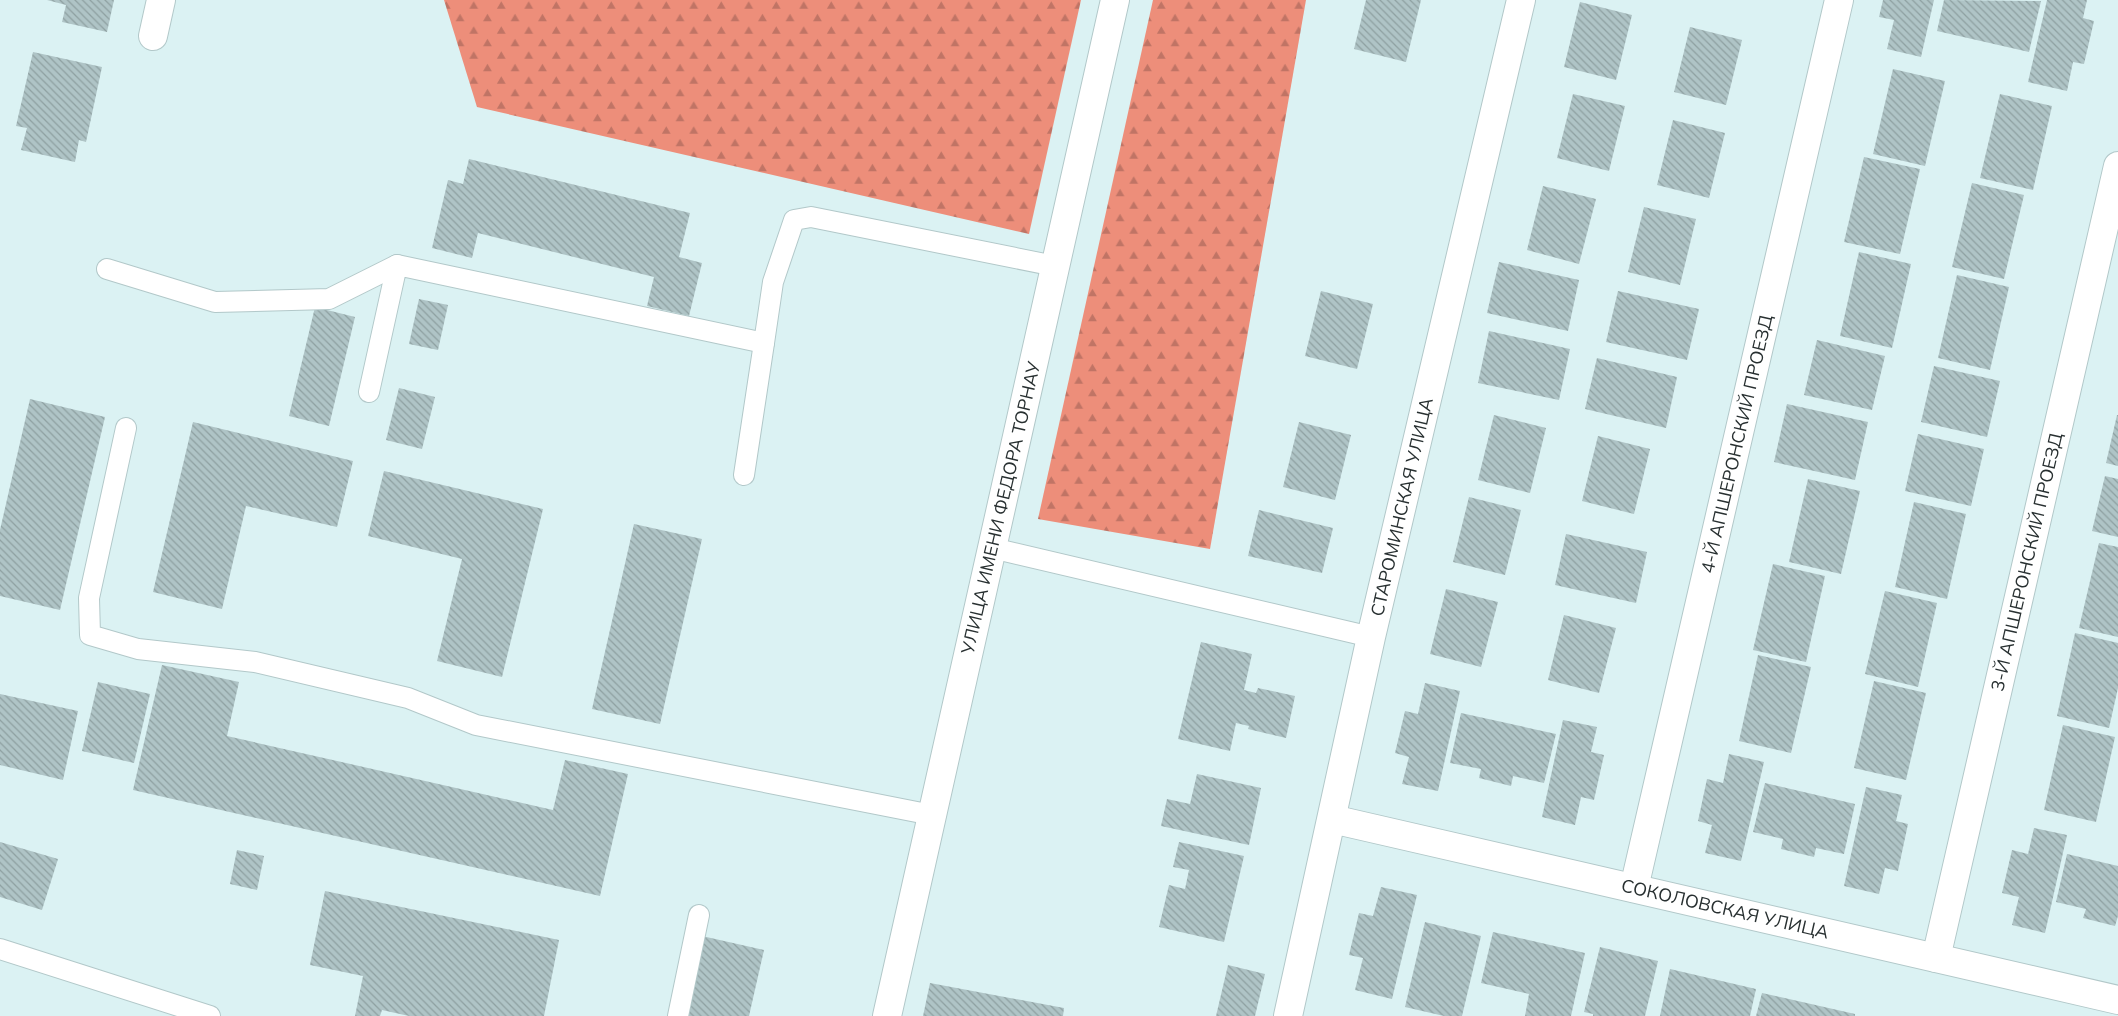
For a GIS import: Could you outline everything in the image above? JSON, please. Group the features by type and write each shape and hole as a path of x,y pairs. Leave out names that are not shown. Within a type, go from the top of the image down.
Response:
{"street":[{"path":"153,36 161,0"},
{"name":"УЛИЦА ИМЕНИ ФЕДОРА ТОРНАУ","path":"886,1016 1115,0"},
{"name":"СТАРОМИНСКАЯ УЛИЦА","path":"1288,1016 1371,637 1521,0"},
{"name":"4-Й АПШЕРОНСКИЙ ПРОЕЗД","path":"1634,888 1839,0"},
{"name":"3-Й АПШЕРОНСКИЙ ПРОЕЗД","path":"1936,958 2118,166"},
{"name":"СОКОЛОВСКАЯ УЛИЦА","path":"1332,819 2118,1000"}],"lane":[{"path":"744,475 773,282 794,220 811,217 1055,266"},
{"path":"108,269 215,302 329,299 397,265 764,344"},
{"path":"369,392 397,265"},
{"path":"126,428 88,598 90,635 138,649 255,662 408,698 476,725 932,815"},
{"path":"992,548 1371,637"},
{"path":"678,1016 698,915"},
{"path":"0,949 210,1016"}],"green space":[{"path":"444,0 1081,0 1029,234 477,107"},
{"path":"1153,0 1306,0 1210,549 1038,519"}],"building":[{"path":"47,0 114,0 107,32 62,22 66,5"},
{"path":"1366,0 1421,0 1406,62 1354,49"},
{"path":"1883,0 1934,0 1921,57 1887,49 1894,20 1879,17"},
{"path":"1944,0 2041,1 2029,52 1937,31"},
{"path":"2047,0 2087,0 2083,18 2094,21 2084,64 2073,62 2067,91 2028,82"},
{"path":"1580,2 1632,15 1616,80 1564,67"},
{"path":"1690,27 1742,40 1726,105 1674,92"},
{"path":"33,52 102,67 86,142 79,140 75,162 21,150 27,128 16,126"},
{"path":"1893,69 1945,81 1925,166 1873,154"},
{"path":"1573,94 1625,106 1609,171 1557,158"},
{"path":"2000,94 2052,106 2033,190 1980,178"},
{"path":"1673,120 1725,133 1709,198 1657,185"},
{"path":"1864,157 1920,169 1900,254 1844,242"},
{"path":"469,159 690,213 679,257 702,263 689,316 647,306 654,277 478,233 472,258 432,248 448,180 463,184"},
{"path":"1972,183 2024,195 2004,279 1952,267"},
{"path":"1543,186 1596,199 1579,264 1527,250"},
{"path":"1644,207 1696,219 1680,285 1628,272"},
{"path":"1859,252 1911,264 1892,348 1840,336"},
{"path":"1499,262 1579,280 1568,331 1487,313"},
{"path":"1957,275 2009,287 1990,370 1938,358"},
{"path":"1321,291 1373,304 1357,369 1305,356"},
{"path":"1618,291 1699,309 1687,360 1606,342"},
{"path":"419,299 448,305 438,350 409,344"},
{"path":"315,307 355,317 329,426 289,416"},
{"path":"1489,331 1570,349 1559,400 1478,383"},
{"path":"1817,340 1885,356 1872,410 1804,395"},
{"path":"1597,358 1677,377 1666,428 1585,409"},
{"path":"1934,366 2000,381 1987,437 1921,422"},
{"path":"399,388 435,397 422,449 386,440"},
{"path":"30,399 105,417 60,610 0,596 0,530"},
{"path":"1787,404 1868,422 1855,480 1774,462"},
{"path":"1494,415 1546,428 1530,493 1478,480"},
{"path":"2118,415 2118,466 2106,463"},
{"path":"193,422 353,461 337,527 246,506 222,609 153,592"},
{"path":"1299,422 1351,435 1335,500 1283,487"},
{"path":"1918,434 1984,449 1971,506 1905,491"},
{"path":"1598,436 1650,449 1634,514 1582,501"},
{"path":"384,471 543,509 502,677 437,661 462,559 368,536"},
{"path":"2105,476 2118,479 2118,537 2092,531"},
{"path":"1808,479 1860,491 1841,574 1789,562"},
{"path":"1469,497 1521,510 1505,575 1453,562"},
{"path":"1914,502 1966,514 1947,599 1895,587"},
{"path":"1259,510 1333,528 1322,573 1248,556"},
{"path":"634,524 702,539 660,724 592,709"},
{"path":"1566,534 1647,552 1636,603 1555,585"},
{"path":"2099,543 2118,547 2118,637 2079,628"},
{"path":"1773,564 1825,576 1806,662 1753,650"},
{"path":"1446,589 1498,602 1481,667 1430,654"},
{"path":"1885,591 1937,603 1918,687 1865,674"},
{"path":"1564,615 1616,628 1599,693 1548,680"},
{"path":"2075,633 2118,643 2118,688 2109,728 2057,716"},
{"path":"1201,642 1252,654 1244,690 1256,693 1258,688 1295,696 1286,738 1248,729 1249,726 1236,723 1230,751 1178,739"},
{"path":"1758,655 1811,667 1791,753 1739,741"},
{"path":"162,665 239,682 227,736 553,810 565,760 628,774 600,896 133,790"},
{"path":"1874,681 1926,693 1906,780 1854,768"},
{"path":"98,682 150,694 134,763 82,751"},
{"path":"1425,683 1460,691 1438,791 1402,784 1409,757 1395,753 1405,711 1418,714"},
{"path":"0,694 78,711 63,780 0,765"},
{"path":"1461,713 1556,734 1544,783 1513,776 1511,786 1479,778 1481,769 1450,763"},
{"path":"1563,720 1597,727 1591,752 1604,755 1594,800 1581,797 1575,825 1542,817"},
{"path":"2063,725 2115,737 2096,822 2044,810"},
{"path":"1729,754 1764,762 1741,861 1705,853 1712,825 1698,821 1707,779 1723,783"},
{"path":"1197,774 1261,788 1249,845 1161,826 1167,799 1190,804"},
{"path":"1765,783 1855,804 1844,854 1816,848 1814,857 1781,849 1783,839 1753,832"},
{"path":"1866,787 1902,795 1896,821 1908,824 1898,871 1885,868 1879,894 1844,886"},
{"path":"2034,828 2067,835 2045,933 2012,925 2019,897 2002,893 2012,850 2028,854"},
{"path":"0,842 58,859 42,910 0,897"},
{"path":"1179,842 1244,856 1224,942 1159,927 1169,885 1185,889 1189,870 1173,867"},
{"path":"237,850 264,856 257,890 230,884"},
{"path":"2067,854 2118,866 2118,916 2115,926 2083,918 2086,909 2056,902"},
{"path":"1381,887 1417,895 1392,999 1355,990 1363,958 1349,955 1359,913 1373,916"},
{"path":"325,891 559,940 544,1016 409,1016 382,1010 380,1016 355,1016 363,976 310,965"},
{"path":"1425,922 1481,936 1462,1016 1444,1016 1405,1007"},
{"path":"1493,932 1585,953 1571,1016 1525,1016 1529,994 1481,983"},
{"path":"702,936 764,950 749,1016 683,1016"},
{"path":"1600,947 1658,961 1645,1016 1593,1016 1593,1014 1584,1012"},
{"path":"1228,965 1265,974 1255,1016 1216,1016"},
{"path":"1670,969 1756,989 1750,1016 1660,1016"},
{"path":"930,983 1064,1008 1063,1016 923,1016"},
{"path":"1762,993 1855,1014 1855,1016 1756,1016"}]}
